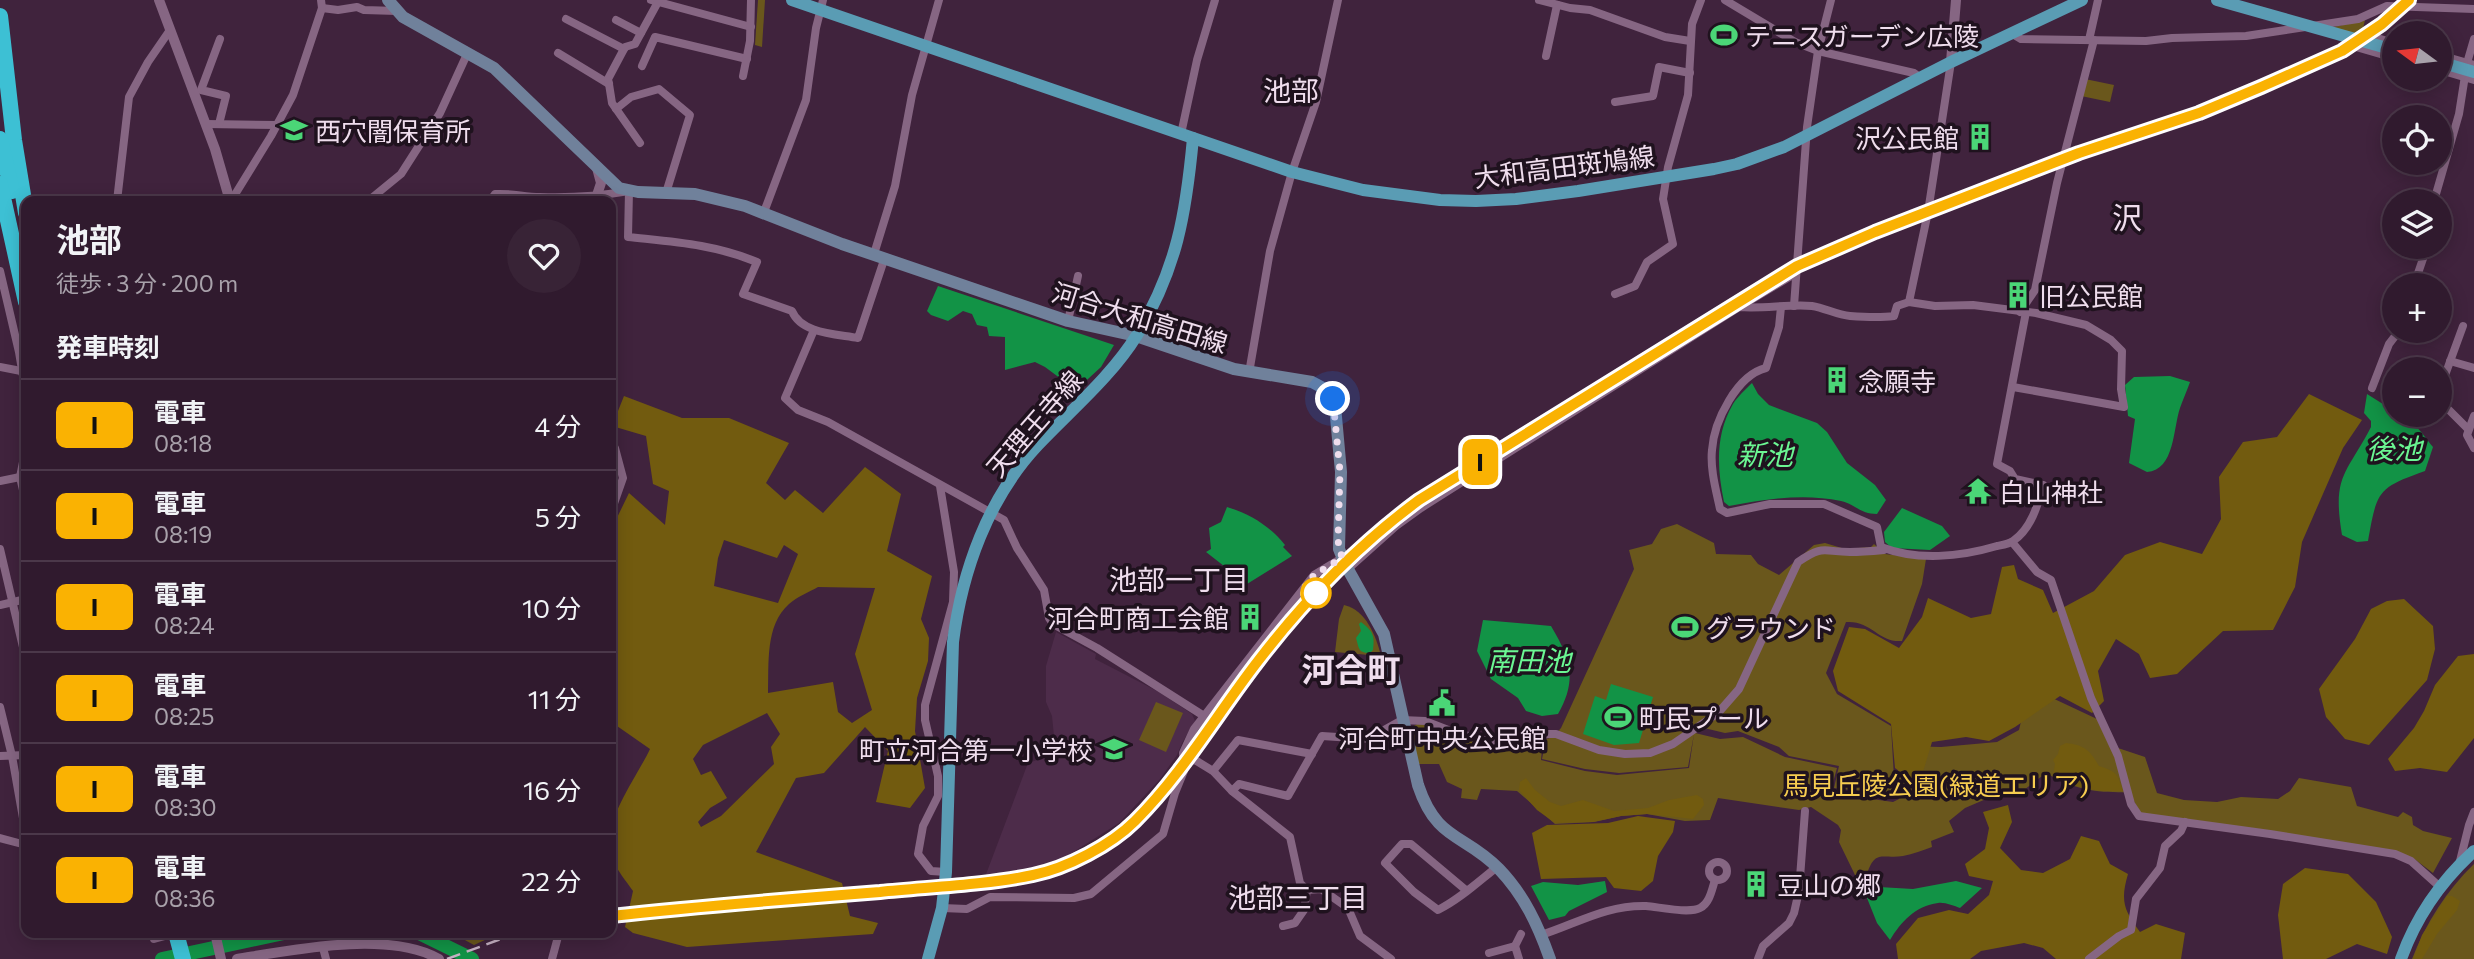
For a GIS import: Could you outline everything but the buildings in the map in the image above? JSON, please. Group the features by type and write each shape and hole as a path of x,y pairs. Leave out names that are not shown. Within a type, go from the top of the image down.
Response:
{"highway":[{"path":"0,16 23,196"},
{"path":"0,139 21,230"},
{"path":"0,184 21,281"},
{"path":"0,217 21,287"},
{"path":"177,938 183,959"},
{"path":"188,938 193,959"}],"main road":[{"path":"388,0 412,23 468,52 504,76 613,184 629,191"},
{"name":"大和高田斑鳩線","path":"792,0 821,5 925,46 1292,172 1363,190 1440,200 1476,201 1516,199 1737,164 1806,136 1951,62 2082,0"},
{"path":"2217,0 2382,45"},
{"path":"2452,65 2471,71"},
{"name":"天理王寺線","path":"928,959 942,908 946,872 953,642 957,614 973,554 985,525 1021,466 1090,392 1136,336 1162,287 1178,241 1188,195 1187,136"},
{"name":"河合大和高田線","path":"629,191 709,196 764,212 842,244 1068,321 1136,336 1249,373 1312,382 1325,389 1333,399 1340,472 1338,541 1345,563 1384,634 1418,785 1429,812 1445,831 1497,867 1526,903 1550,959"},
{"path":"2401,959 2421,915 2440,887 2474,851"}],"street":[{"path":"743,76 751,27 751,0"},
{"path":"577,196 629,191 628,237 690,242 735,253 757,262 743,294 792,311 795,318 814,330 858,338 895,186 907,115 939,0"},
{"path":"1187,136 1197,60 1215,0"},
{"path":"1249,373 1270,251 1292,172 1316,102 1338,0"},
{"path":"1539,0 1590,10 1665,37 1690,41"},
{"path":"1615,294 1635,286 1647,262 1673,244 1662,200 1665,177 1688,95 1690,41 1694,15 1701,0"},
{"path":"1725,0 1795,42 1818,51 1921,78"},
{"path":"1794,306 1806,136 1818,51 1831,0"},
{"path":"1909,302 1928,212 1951,62 1956,0"},
{"path":"1232,791 1238,783 1287,796 1322,736 1368,739 1402,720 1425,720 1455,733 1489,741 1517,743 1556,734 1599,750 1625,754 1650,753 1673,744 1718,713 1740,689 1798,562 1813,552 1826,548 1849,552 1887,550 1917,556 1953,555 1979,552 2012,542 2038,508 2043,485 2015,479 2010,471 1997,464 2023,312 2035,290 2057,183 2092,40 2098,0"},
{"path":"640,143 612,103 608,79 624,48 635,44 656,1 751,27"},
{"path":"163,3 170,30 222,169 229,196"},
{"path":"233,196 293,95 321,4 338,10 357,8 397,11"},
{"path":"764,212 806,100 821,5"},
{"path":"1546,57 1557,5"},
{"path":"2011,33 2021,39 2146,41 2261,35 2358,19 2387,6 2474,9"},
{"path":"566,19 624,48"},
{"path":"616,20 641,33"},
{"path":"118,196 129,97 170,30"},
{"path":"642,66 655,37 747,59"},
{"path":"2374,37 2382,42"},
{"path":"219,124 226,96 201,90 220,39"},
{"path":"2437,189 2471,71 2474,39"},
{"path":"2356,47 2382,47"},
{"path":"374,196 401,174 440,113 468,52"},
{"path":"558,53 609,84"},
{"path":"2452,61 2471,71"},
{"path":"1615,102 1653,96 1659,67 1690,74"},
{"path":"2452,70 2471,71"},
{"path":"616,109 631,97 659,89 690,115 666,193"},
{"path":"206,124 277,125"},
{"path":"597,168 601,183 597,195"},
{"path":"494,196 515,193 529,196"},
{"path":"0,271 21,371 0,367"},
{"path":"942,908 967,909 990,897 1074,898 1091,894 1163,834 1184,771 1183,754 1194,729 1314,575 1345,563 1421,508 1739,306 1796,273"},
{"path":"1068,321 1078,276"},
{"path":"1739,306 1765,309 1811,306 1851,316 1875,318 1894,316 1897,306 1909,302 1920,305 1973,304 2086,325 2111,340 2122,351 2121,389 2124,407 2012,387"},
{"path":"1781,307 1779,327 1766,368 1754,371 1725,407 1712,447 1711,464 1720,509 1727,513 1770,504 1824,504 1877,527 1881,547 1887,550"},
{"path":"0,317 11,319"},
{"path":"2452,357 2463,327"},
{"path":"814,330 785,398 798,410 828,422 940,486 1001,517 1044,590 1049,618 1053,624 1097,648 1204,716"},
{"path":"2372,387 2390,343"},
{"path":"2452,362 2474,368"},
{"path":"2452,413 2468,429"},
{"path":"2474,416 2468,429 2469,441 2474,448"},
{"path":"616,452 623,478 616,486"},
{"path":"21,472 21,481"},
{"path":"0,481 20,477"},
{"path":"940,486 953,562 953,602 925,705 925,720 938,776 938,796 923,826 918,854 931,871 946,872"},
{"path":"2012,542 2037,572 2051,580 2091,698 2118,756 2133,810 2139,816 2395,854 2411,861 2440,887"},
{"path":"0,549 21,638"},
{"path":"0,605 21,600"},
{"path":"0,707 21,807"},
{"path":"1213,771 1238,740 1312,754"},
{"path":"0,756 21,755"},
{"path":"1185,762 1195,760 1213,771 1232,791 1290,837 1300,883 1307,890 1321,889 1349,908 1360,936 1391,959"},
{"path":"1758,959 1763,946 1789,923 1794,913 1800,891 1805,811"},
{"path":"2459,865 2474,812"},
{"path":"2089,959 2131,930 2136,899 2160,868 2165,846 2181,831 2185,821"},
{"path":"0,838 21,844"},
{"path":"1467,891 1412,844 1402,844 1385,863 1415,892 1438,909 1467,891 1497,867"},
{"path":"1541,935 1583,921 1601,911 1626,906 1689,910 1700,908 1708,901 1715,880"},
{"path":"1283,926 1295,923 1304,910 1307,890"},
{"path":"1520,959 1515,946 1521,934"},
{"path":"216,938 221,958"},
{"path":"552,959 558,938"},
{"path":"237,959 321,953 377,943 398,946 439,959"},
{"path":"1489,953 1515,946"}],"shaded area":[{"path":"2309,394 2362,420 2343,448 2302,542 2295,587 2273,630 2223,631 2177,674 2150,678 2139,654 2116,639 2098,671 2104,701 2092,713 2060,696 1989,741 1966,737 1932,742 1922,775 1910,779 1895,768 1891,724 1838,691 1833,671 1849,627 1865,629 1899,648 1922,617 1928,598 1971,618 1991,614 2002,567 2014,565 2018,579 2043,590 2053,613 2094,591 2125,555 2160,542 2202,554 2221,519 2219,477 2243,442 2277,437"},
{"path":"624,396 682,418 729,418 789,443 766,483 785,500 795,490 823,513 865,467 901,494 887,551 932,576 921,619 929,638 928,661 917,698 915,731 925,788 910,808 876,802 888,751 865,727 824,773 796,778 756,852 842,883 850,916 878,923 873,934 687,947 633,933 625,927 633,891 616,866 616,813 650,749 616,727 616,520 629,493 665,525 669,491 653,484 646,436 616,427 616,416","holes":["724,540 777,558 784,545 798,554 778,603 714,586","818,587 875,588 855,654 872,710 852,723 838,712 833,682 768,693 770,646 776,623 789,604","767,713 780,734 771,747 774,764 721,816 701,827 698,822 710,808 727,798 711,771 701,775 693,759 703,745"]},
{"path":"2404,599 2433,626 2435,649 2427,680 2369,745 2345,739 2326,717 2319,689 2355,639 2371,609 2387,601"},
{"name":"町立河合第一小学校","path":"1056,632 1096,654 1095,659 1159,692 1192,714 1195,721 1177,755 1160,779 1119,823 1067,856 1035,868 985,877 1028,763 1046,757 1054,736 1052,716 1046,702 1046,666"},
{"path":"2474,654 2474,738 2447,772 2420,768 2395,771 2388,759 2414,728 2435,685 2458,656"},
{"path":"2066,743 2086,749 2099,766 2118,777 2123,791 2087,789 2053,775 2053,760 2060,746"},
{"path":"1526,778 1535,790 1550,802 1561,806 1583,800 1614,811 1648,808 1669,800 1697,795 1703,799 1704,805 1693,819 1647,814 1593,822 1555,823 1537,810 1519,790 1520,782"},
{"path":"2008,805 2012,822 2000,848 2021,870 2043,873 2070,859 2081,836 2099,841 2110,864 2128,874 2124,891 2125,905 2140,932 2156,924 2185,933 2181,959 2056,959 2043,948 2024,943 1981,951 1970,959 1898,959 1896,944 1918,918 1949,910 1968,914 1989,895 1993,881 1969,876 1965,864 1985,849 1989,828 1983,812"},
{"path":"1638,816 1675,821 1673,832 1658,856 1653,881 1641,891 1614,888 1606,877 1541,879 1532,833 1547,825 1608,823"},
{"path":"2305,868 2348,874 2376,902 2392,937 2387,954 2357,944 2326,959 2283,959 2278,915 2283,884"},
{"path":"2447,896 2460,901 2457,910 2437,934 2422,959 2413,959 2422,935"}],"green space":[{"path":"758,0 765,0 762,47 755,45"},
{"path":"2365,20 2361,37 2329,28"},
{"path":"2085,79 2114,85 2110,102 2081,96"},
{"name":"馬見丘陵公園(緑道エリア)","path":"1677,524 1714,543 1716,554 1751,555 1758,564 1779,575 1814,545 1825,543 1845,549 1871,547 1874,544 1885,554 1926,559 1922,584 1902,641 1887,639 1862,624 1846,622 1826,673 1837,694 1891,726 1895,795 1834,788 1839,766 1789,756 1779,747 1738,731 1725,733 1704,728 1695,733 1720,739 1743,737 1785,757 1837,768 1830,793 1893,802 1899,799 1897,789 1900,746 1941,747 1997,742 2019,730 2029,687 2097,719 2109,745 2145,757 2157,793 2184,800 2217,802 2241,797 2278,799 2290,791 2299,778 2351,787 2357,806 2398,817 2403,812 2412,817 2413,825 2423,831 2452,838 2433,873 2413,858 2141,814 2129,792 2086,789 2046,773 2020,793 1993,796 1965,808 1949,821 1954,832 1931,841 1932,847 1903,856 1876,858 1867,874 1855,875 1839,842 1841,830 1838,825 1811,807 1799,810 1718,798 1710,820 1685,821 1647,814 1594,822 1555,824 1517,791 1481,789 1477,800 1461,798 1462,789 1447,782 1439,764 1416,764 1410,735 1412,727 1419,723 1456,738 1512,747 1531,744 1542,749 1541,760 1585,771 1617,775 1689,768 1694,734 1688,767 1619,773 1585,769 1542,759 1544,749 1533,743 1553,737 1561,728 1634,569 1629,550 1652,544 1661,529"},
{"path":"1344,605 1364,618 1373,632 1381,656 1335,652 1339,619"},
{"path":"1156,702 1183,713 1166,752 1139,740"},
{"path":"2474,864 2474,959 2412,959 2438,908 2454,885"},
{"path":"464,938 489,938 474,945"}],"water":[{"path":"938,286 1114,345 1101,367 1076,390 1035,362 1005,370 1005,337 989,336 987,327 977,325 972,314 963,311 948,321 927,311"},
{"path":"2170,376 2190,382 2180,408 2168,456 2163,464 2147,472 2129,463 2135,419 2128,416 2125,385 2134,377"},
{"name":"新池","path":"1752,383 1769,405 1817,423 1827,432 1847,463 1875,485 1886,500 1877,514 1841,501 1813,497 1771,499 1729,506 1724,502 1719,464 1720,440 1733,404"},
{"name":"後池","path":"2367,394 2382,403 2382,427 2416,427 2433,447 2425,471 2397,482 2382,494 2374,511 2368,541 2357,542 2342,535 2339,500 2343,476 2371,427 2371,421 2364,413"},
{"path":"1227,507 1266,526 1292,556 1247,584 1206,552 1211,549 1209,528 1221,522"},
{"path":"1902,508 1942,526 1950,536 1930,550 1892,548 1885,542 1884,532"},
{"name":"南田池","path":"1483,620 1551,626 1567,659 1570,679 1558,714 1542,716 1526,711 1518,698 1491,679 1477,651"},
{"path":"1361,622 1371,631 1373,637 1373,650 1370,653 1361,651 1358,645 1356,638 1361,631"},
{"name":"町民プール","path":"1611,684 1653,697 1639,743 1614,745 1583,734 1595,696 1606,700"},
{"path":"1605,881 1607,892 1569,911 1565,916 1549,920 1531,886 1543,882 1578,885"},
{"path":"1956,881 1982,888 1960,908 1938,903 1916,911 1904,921 1890,940 1877,923 1865,893 1879,887 1913,889"}],"waterway":[{"path":"162,959 261,938"},
{"path":"429,938 472,959"}],"railway":[{"path":"616,916 998,881 1046,872 1087,854 1125,830 1152,803 1294,617 1353,555 1419,500 1797,266 1875,232 2079,153 2199,113 2261,87 2342,51 2382,24 2409,0"},
{"path":"447,959 504,938"}],"train":[{"name":"I","path":"616,916 957,885 1035,875 1086,855 1113,839 1152,803 1192,754 1259,660 1315,593 1363,544 1419,500 1797,266 1875,232 2079,153 2199,113 2261,87 2342,51 2382,24 2409,0"}],"place":[{"name":"テニスガーデン広陵","path":"1724,35"},
{"name":"西穴闇保育所","path":"294,130"},
{"name":"沢公民館","path":"1980,137"},
{"name":"旧公民館","path":"2018,295"},
{"name":"念願寺","path":"1837,380"},
{"name":"白山神社","path":"1978,491"},
{"name":"河合町商工会館","path":"1250,617"},
{"name":"グラウンド","path":"1685,627"},
{"name":"河合町中央公民館","path":"1442,703"},
{"name":"町民プール","path":"1618,717"},
{"name":"町立河合第一小学校","path":"1114,749"},
{"name":"豆山の郷","path":"1756,884"}],"district":[{"name":"池部","path":"1291,90"},
{"name":"沢","path":"2127,216"},
{"name":"池部一丁目","path":"1179,579"},
{"name":"河合町","path":"1351,668"},
{"name":"池部三丁目","path":"1298,897"}],"route":[{"path":"1316,593 1300,594 1314,575 1342,558 1338,541 1340,472 1333,399"}]}
